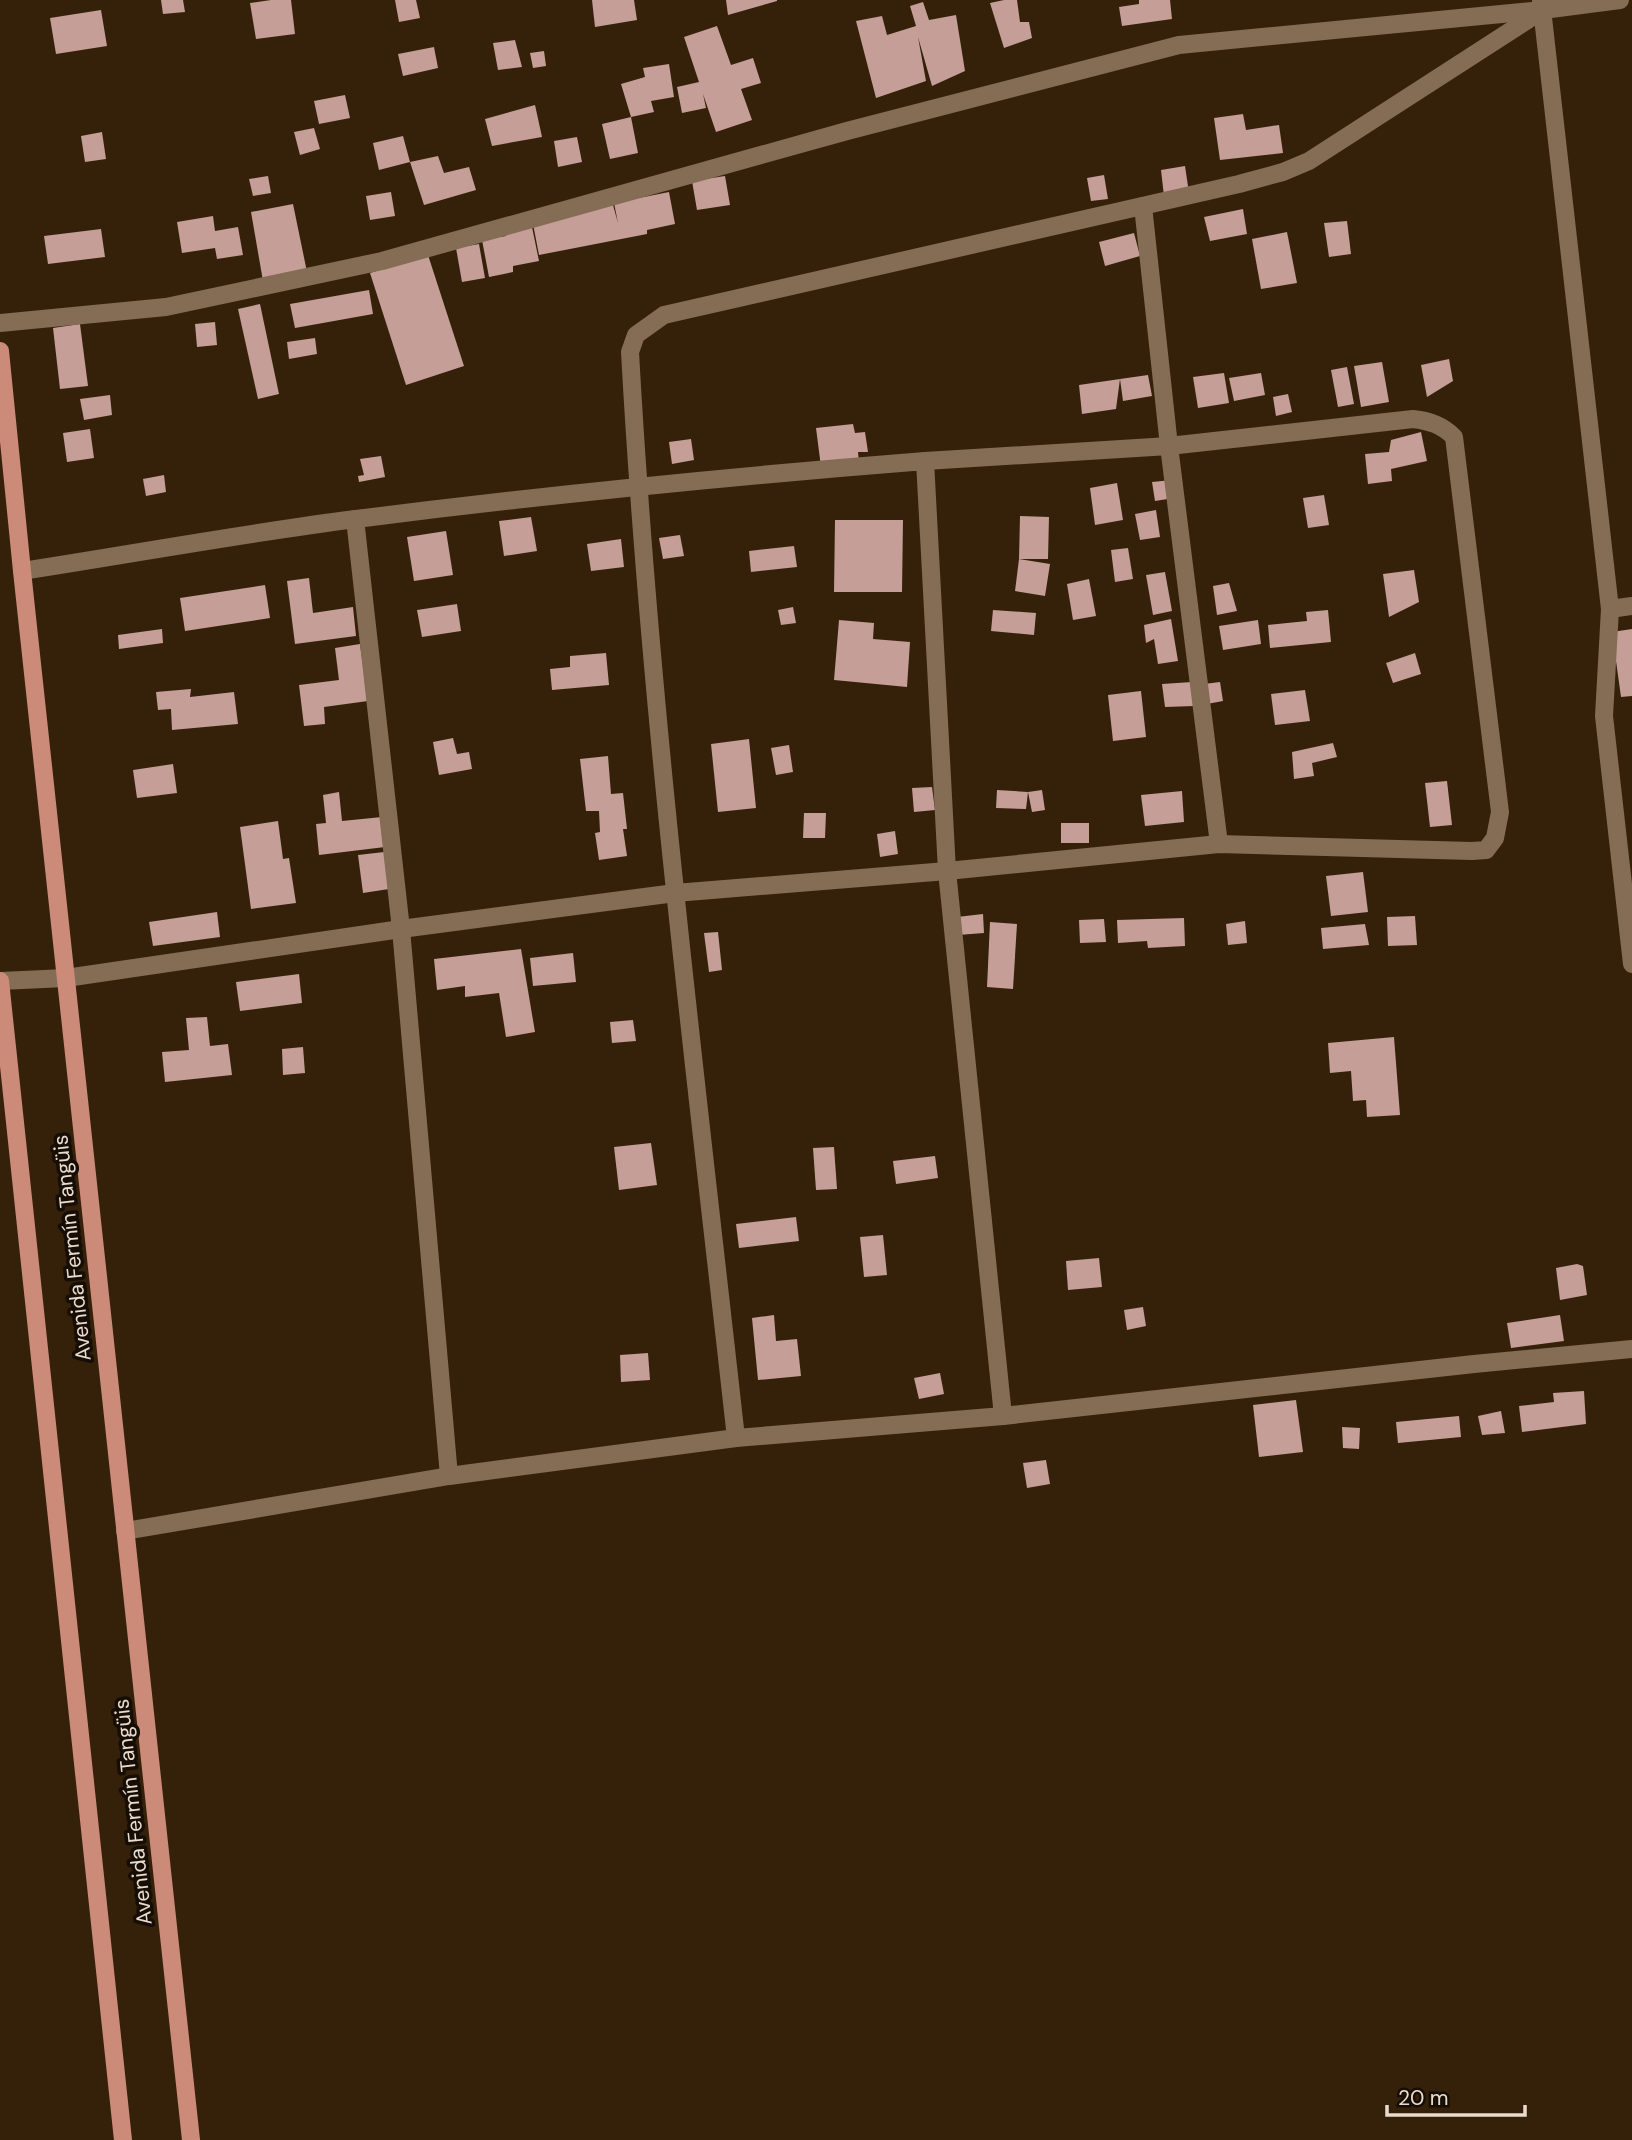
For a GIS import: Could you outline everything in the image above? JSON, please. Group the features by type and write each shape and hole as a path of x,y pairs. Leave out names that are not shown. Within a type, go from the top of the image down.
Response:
{"main road":[{"name":"Avenida Fermín Tangüis","path":"0,351 191,2140"},
{"name":"Avenida Fermín Tangüis","path":"0,981 123,2140"}],"street":[{"path":"0,323 166,307 382,261 847,131 1179,45 1542,5 1620,0"},
{"path":"736,1438 675,893 637,487 630,352 636,335 664,315 1283,172 1309,161 1542,5"},
{"path":"1542,5 1610,609 1604,716 1632,964"},
{"path":"1143,206 1169,446 1219,844"},
{"path":"0,981 66,978 401,929 675,893 947,871 1219,844 1486,850 1495,838 1500,812 1454,437 1445,428 1428,421 1413,419 1169,446 925,461 637,487 355,519 22,571"},
{"path":"925,461 947,871 1003,1416"},
{"path":"355,519 401,929 449,1476"},
{"path":"1610,609 1632,606"},
{"path":"125,1531 449,1476 736,1438 1003,1416 1632,1349"}],"building":[{"path":"161,0 183,0 185,12 163,14"},
{"path":"291,0 295,34 256,39 250,3"},
{"path":"395,0 416,0 420,18 399,22"},
{"path":"592,0 634,0 637,20 595,27"},
{"path":"726,0 777,0 777,1 728,15"},
{"path":"1017,0 1020,22 1029,22 1032,38 1004,48 990,3"},
{"path":"1139,0 1170,0 1172,19 1122,26 1119,7 1139,4"},
{"path":"923,2 929,20 956,15 965,71 932,86 918,37 926,81 876,98 856,21 882,16 887,35 916,26 910,6"},
{"path":"101,10 107,46 56,54 50,18"},
{"path":"717,26 731,65 753,58 761,83 741,89 752,120 716,132 703,94 706,108 682,113 677,87 699,82 684,37"},
{"path":"515,40 522,67 498,70 493,43"},
{"path":"434,47 438,68 403,76 398,54"},
{"path":"544,51 546,66 533,68 530,53"},
{"path":"669,64 674,97 651,101 654,112 631,117 621,84 645,77 643,68"},
{"path":"345,95 350,118 319,124 314,101"},
{"path":"535,105 542,137 492,146 485,119"},
{"path":"1243,114 1246,130 1279,125 1283,153 1220,160 1214,118"},
{"path":"631,117 638,153 610,159 602,124"},
{"path":"314,128 320,149 300,155 294,132"},
{"path":"102,132 106,159 85,162 81,136"},
{"path":"403,136 410,162 379,170 373,143"},
{"path":"577,137 582,162 558,167 554,141"},
{"path":"438,156 444,173 469,167 476,190 424,205 410,162"},
{"path":"1185,166 1189,193 1164,196 1161,170"},
{"path":"1104,175 1108,199 1091,201 1087,178"},
{"path":"268,176 271,193 253,196 249,179"},
{"path":"725,176 730,205 697,210 692,181"},
{"path":"391,192 395,216 370,220 366,196"},
{"path":"669,192 675,224 647,230 647,234 539,255 533,224 613,205 618,223 614,203"},
{"path":"293,204 307,272 263,281 251,212"},
{"path":"1243,209 1247,234 1210,241 1204,217"},
{"path":"213,216 215,231 238,227 243,255 217,259 215,248 182,253 177,222"},
{"path":"1347,221 1351,254 1329,257 1324,223"},
{"path":"532,227 539,261 513,266 513,272 489,277 482,240 506,236 506,233"},
{"path":"101,229 105,257 48,264 44,236"},
{"path":"1287,232 1297,283 1261,289 1252,239"},
{"path":"1134,233 1140,256 1105,266 1099,242"},
{"path":"479,244 485,278 462,282 456,248"},
{"path":"428,255 464,366 406,385 370,273"},
{"path":"369,290 373,314 295,328 290,304"},
{"path":"260,304 279,394 258,399 238,309"},
{"path":"215,322 217,345 197,347 195,324"},
{"path":"80,324 88,386 60,389 53,328"},
{"path":"315,338 317,354 289,359 287,342"},
{"path":"1449,359 1453,381 1427,397 1421,365"},
{"path":"1382,362 1389,402 1361,407 1354,366"},
{"path":"1347,367 1354,404 1338,407 1331,370"},
{"path":"1224,373 1229,403 1198,408 1193,377"},
{"path":"1261,373 1265,395 1234,401 1229,378"},
{"path":"1148,375 1152,396 1123,401 1120,379"},
{"path":"1120,379 1116,409 1082,414 1079,385"},
{"path":"1288,394 1292,412 1276,416 1273,397"},
{"path":"110,395 112,415 84,420 80,399"},
{"path":"853,424 855,433 865,432 868,452 858,452 859,463 821,467 816,428"},
{"path":"90,429 94,458 67,462 63,433"},
{"path":"1421,432 1427,461 1391,469 1392,481 1368,484 1365,454 1389,452 1391,440"},
{"path":"691,439 694,460 672,464 669,442"},
{"path":"381,456 385,477 359,482 358,476 364,475 360,459"},
{"path":"164,475 166,492 146,496 143,479"},
{"path":"1172,480 1174,498 1155,501 1152,482"},
{"path":"1117,483 1123,520 1095,525 1090,488"},
{"path":"1324,495 1329,525 1308,528 1303,498"},
{"path":"1156,510 1160,537 1140,540 1135,514"},
{"path":"1020,516 1049,517 1048,559 1019,559"},
{"path":"531,517 537,551 504,556 499,521"},
{"path":"835,520 903,520 902,592 834,592"},
{"path":"446,531 453,575 414,581 407,537"},
{"path":"680,535 684,556 663,559 659,538"},
{"path":"621,539 624,567 591,571 587,544"},
{"path":"794,546 797,567 751,572 749,551"},
{"path":"1128,548 1133,579 1115,582 1111,550"},
{"path":"1019,559 1050,564 1045,596 1015,591"},
{"path":"1414,570 1419,602 1389,617 1383,574"},
{"path":"1165,572 1172,611 1153,615 1146,575"},
{"path":"309,578 313,613 353,607 356,636 295,644 287,581"},
{"path":"1089,579 1096,616 1073,620 1067,584"},
{"path":"1229,583 1237,611 1217,615 1213,586"},
{"path":"265,585 270,618 185,631 180,598"},
{"path":"457,604 461,631 422,637 417,610"},
{"path":"793,607 796,623 781,625 778,610"},
{"path":"993,610 1036,613 1034,635 991,631"},
{"path":"1328,610 1331,642 1270,648 1268,625 1307,621 1306,612"},
{"path":"1171,619 1178,661 1158,664 1154,639 1146,643 1144,625"},
{"path":"839,620 874,623 873,639 910,642 907,687 834,680"},
{"path":"1258,620 1261,644 1223,650 1219,626"},
{"path":"162,629 163,643 119,649 118,635"},
{"path":"1632,629 1632,696 1621,697 1612,632"},
{"path":"360,644 368,701 324,707 325,724 304,726 299,685 339,680 335,648"},
{"path":"606,653 609,685 552,690 550,669 570,667 570,656"},
{"path":"1415,653 1421,674 1393,683 1386,663"},
{"path":"1192,682 1194,706 1165,707 1162,684"},
{"path":"1220,682 1223,701 1207,704 1204,684"},
{"path":"191,689 190,697 234,692 238,724 172,730 171,709 158,710 156,692"},
{"path":"1305,690 1310,721 1275,725 1271,694"},
{"path":"1141,691 1146,737 1113,741 1108,695"},
{"path":"453,738 457,754 469,752 472,769 439,775 433,742"},
{"path":"749,739 756,808 718,812 711,744"},
{"path":"1333,743 1337,757 1312,763 1314,776 1294,779 1292,752"},
{"path":"789,745 793,772 776,775 771,748"},
{"path":"608,756 611,794 623,793 627,829 623,829 627,856 599,860 595,833 600,832 599,811 586,811 580,759"},
{"path":"173,764 177,793 137,798 133,770"},
{"path":"1447,781 1452,825 1430,827 1425,783"},
{"path":"932,787 935,810 914,812 912,788"},
{"path":"997,790 1028,792 1026,809 996,808"},
{"path":"1042,790 1045,810 1032,812 1028,792"},
{"path":"1182,791 1184,822 1145,826 1141,795"},
{"path":"339,792 342,821 382,817 385,847 319,855 316,824 326,823 323,795"},
{"path":"804,813 826,813 825,838 803,838"},
{"path":"278,821 283,859 289,858 296,903 251,909 240,827"},
{"path":"1061,823 1089,823 1089,843 1061,843"},
{"path":"895,831 898,854 880,857 877,834"},
{"path":"384,852 389,889 363,893 358,855"},
{"path":"1363,872 1368,912 1331,916 1326,876"},
{"path":"217,912 220,937 153,946 149,922"},
{"path":"983,914 984,933 958,935 957,917"},
{"path":"1415,916 1417,945 1388,946 1387,917"},
{"path":"1184,918 1185,946 1148,948 1147,941 1118,943 1117,920"},
{"path":"1104,919 1106,942 1080,943 1079,920"},
{"path":"1245,921 1247,943 1228,945 1226,924"},
{"path":"990,922 1017,924 1013,989 987,987"},
{"path":"1365,924 1369,945 1323,949 1321,928"},
{"path":"718,932 722,970 709,972 704,933"},
{"path":"521,949 535,1032 506,1037 499,993 465,997 465,986 437,990 434,959"},
{"path":"573,953 576,982 533,986 530,958"},
{"path":"299,974 302,1003 240,1011 236,982"},
{"path":"207,1017 210,1046 228,1044 232,1075 165,1082 162,1052 189,1050 186,1018"},
{"path":"633,1020 636,1041 612,1043 610,1022"},
{"path":"1394,1037 1400,1115 1367,1117 1366,1100 1353,1101 1351,1071 1330,1073 1328,1043"},
{"path":"303,1047 305,1073 283,1075 282,1049"},
{"path":"651,1143 657,1185 619,1190 614,1147"},
{"path":"834,1147 837,1189 816,1190 813,1148"},
{"path":"935,1156 938,1178 896,1184 893,1161"},
{"path":"796,1217 799,1241 739,1248 736,1224"},
{"path":"883,1235 887,1275 864,1277 860,1237"},
{"path":"1099,1258 1102,1287 1068,1290 1066,1261"},
{"path":"1577,1264 1583,1266 1587,1295 1560,1300 1556,1268"},
{"path":"1143,1307 1146,1326 1127,1330 1124,1310"},
{"path":"774,1315 776,1341 797,1339 801,1376 758,1380 752,1318"},
{"path":"1560,1315 1564,1341 1511,1348 1507,1323"},
{"path":"648,1353 650,1380 621,1382 620,1355"},
{"path":"940,1373 944,1394 919,1399 914,1378"},
{"path":"1584,1391 1586,1424 1522,1432 1519,1406 1554,1402 1553,1393"},
{"path":"1296,1400 1303,1452 1259,1457 1253,1405"},
{"path":"1501,1411 1505,1433 1482,1435 1478,1416"},
{"path":"1459,1416 1461,1437 1398,1443 1396,1422"},
{"path":"1342,1427 1360,1428 1359,1449 1343,1448"},
{"path":"1046,1460 1050,1484 1027,1488 1023,1463"}]}
